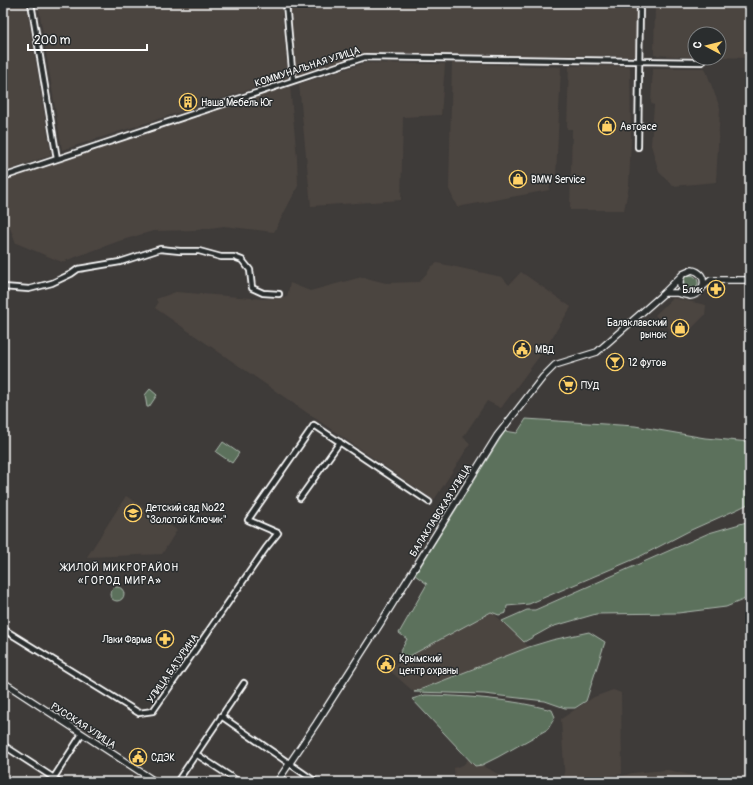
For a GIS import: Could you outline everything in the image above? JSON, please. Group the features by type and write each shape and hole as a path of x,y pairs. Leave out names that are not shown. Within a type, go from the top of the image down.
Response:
{"main road":[{"path":"689,296 681,290 680,282 683,274 692,270 711,280 750,280"},
{"name":"БАЛАКЛАВСКАЯ УЛИЦА","path":"277,782 380,624 497,436 543,377 556,365 597,352 664,293 683,274"},
{"path":"703,277 704,286"},
{"path":"664,293 677,293 689,296 698,294 711,280"},
{"name":"РУССКАЯ УЛИЦА","path":"3,682 156,782"}],"street":[{"path":"31,3 57,159"},
{"path":"286,3 293,80"},
{"path":"638,147 640,3"},
{"name":"КОММУНАЛЬНАЯ УЛИЦА","path":"3,177 365,57 687,62"},
{"path":"3,287 29,289 52,283 78,269 120,262 160,250 166,250 199,251 221,258 234,257 242,260 250,270 252,288 263,293 279,294"},
{"name":"УЛИЦА БАТУРИНА","path":"3,629 139,713 153,711 278,533 248,520 253,511 314,425 340,442"},
{"path":"300,498 340,442 429,502"},
{"path":"177,782 244,683"},
{"path":"221,716 316,782"},
{"path":"52,780 82,734"},
{"path":"3,745 52,780 60,782"},
{"path":"196,754 239,782"}],"shaded area":[{"path":"3,3 26,3 51,155 3,172"},
{"path":"38,3 281,3 288,77 62,150"},
{"path":"290,3 636,3 635,56 365,53 296,76"},
{"path":"655,3 742,3 749,58 727,57 727,26 687,26 687,57 654,55"},
{"path":"365,63 445,64 441,115 403,117 401,200 311,206 299,84"},
{"path":"452,63 561,67 556,176 552,175 549,190 457,207 449,189"},
{"path":"569,66 630,66 631,138 629,185 624,210 570,210 572,129 567,129"},
{"path":"653,68 705,68 720,108 716,182 673,186 659,172 651,145 654,105 651,103"},
{"path":"290,86 297,158 298,186 274,232 224,226 196,230 153,231 119,241 62,262 16,243 3,210 3,181 92,150"},
{"path":"437,263 502,277 509,285 521,272 571,307 544,350 501,408 487,401 463,437 470,444 434,500 155,308 158,303 156,299 176,292 263,299 287,297 290,283 310,291 362,277 386,283 419,282 431,267"},
{"name":"Балаклавский рынок","path":"673,298 706,305 705,315 680,340 655,315"},
{"name":"Детский сад №22 \"Золотой Ключик\"","path":"126,496 177,530 162,554 87,557"},
{"path":"492,612 529,647 414,692 388,669 414,653"},
{"path":"613,690 621,693 622,774 565,782 561,719 594,697"},
{"path":"469,759 475,766 482,765 503,777 508,782 455,782 454,768 463,765"},
{"path":"668,770 704,778 732,778 739,782 606,782 632,773"}],"green space":[{"path":"690,275 696,277 698,283 696,289 690,291 684,289 682,283 684,277"},
{"path":"150,389 157,395 149,407 147,407 145,395"},
{"path":"526,419 635,426 705,438 750,442 750,503 691,530 637,558 529,604 507,606 506,613 499,615 491,612 406,658 400,652 407,639 399,633 427,584 415,575 505,431 517,433"},
{"path":"223,442 239,453 232,463 216,452"},
{"path":"750,521 750,597 726,607 678,613 596,614 551,627 524,642 502,621 527,610 535,610 709,533"},
{"path":"117,587 122,589 124,594 122,599 117,601 112,599 110,594 112,589"},
{"path":"589,632 605,642 586,701 575,708 565,708 545,701 484,694 414,692 529,647 552,640"},
{"path":"425,695 473,697 520,703 552,710 555,717 548,729 498,757 482,765 475,766 412,699"}],"place":[{"name":"Наша Мебель Юг","path":"188,102"},
{"name":"Автовсе","path":"607,126"},
{"name":"BMW Service","path":"518,179"},
{"name":"Блик","path":"716,289"},
{"name":"Балаклавский рынок","path":"680,328"},
{"name":"МВД","path":"522,349"},
{"name":"12 футов","path":"615,362"},
{"name":"ПУД","path":"568,385"},
{"name":"Детский сад №22 \"Золотой Ключик\"","path":"133,513"},
{"name":"Лаки Фарма","path":"165,639"},
{"name":"Крымский центр охраны","path":"386,664"},
{"name":"СДЭК","path":"138,757"}],"district":[{"name":"ЖИЛОЙ МИКРОРАЙОН «ГОРОД МИРА»","path":"120,573"}]}
